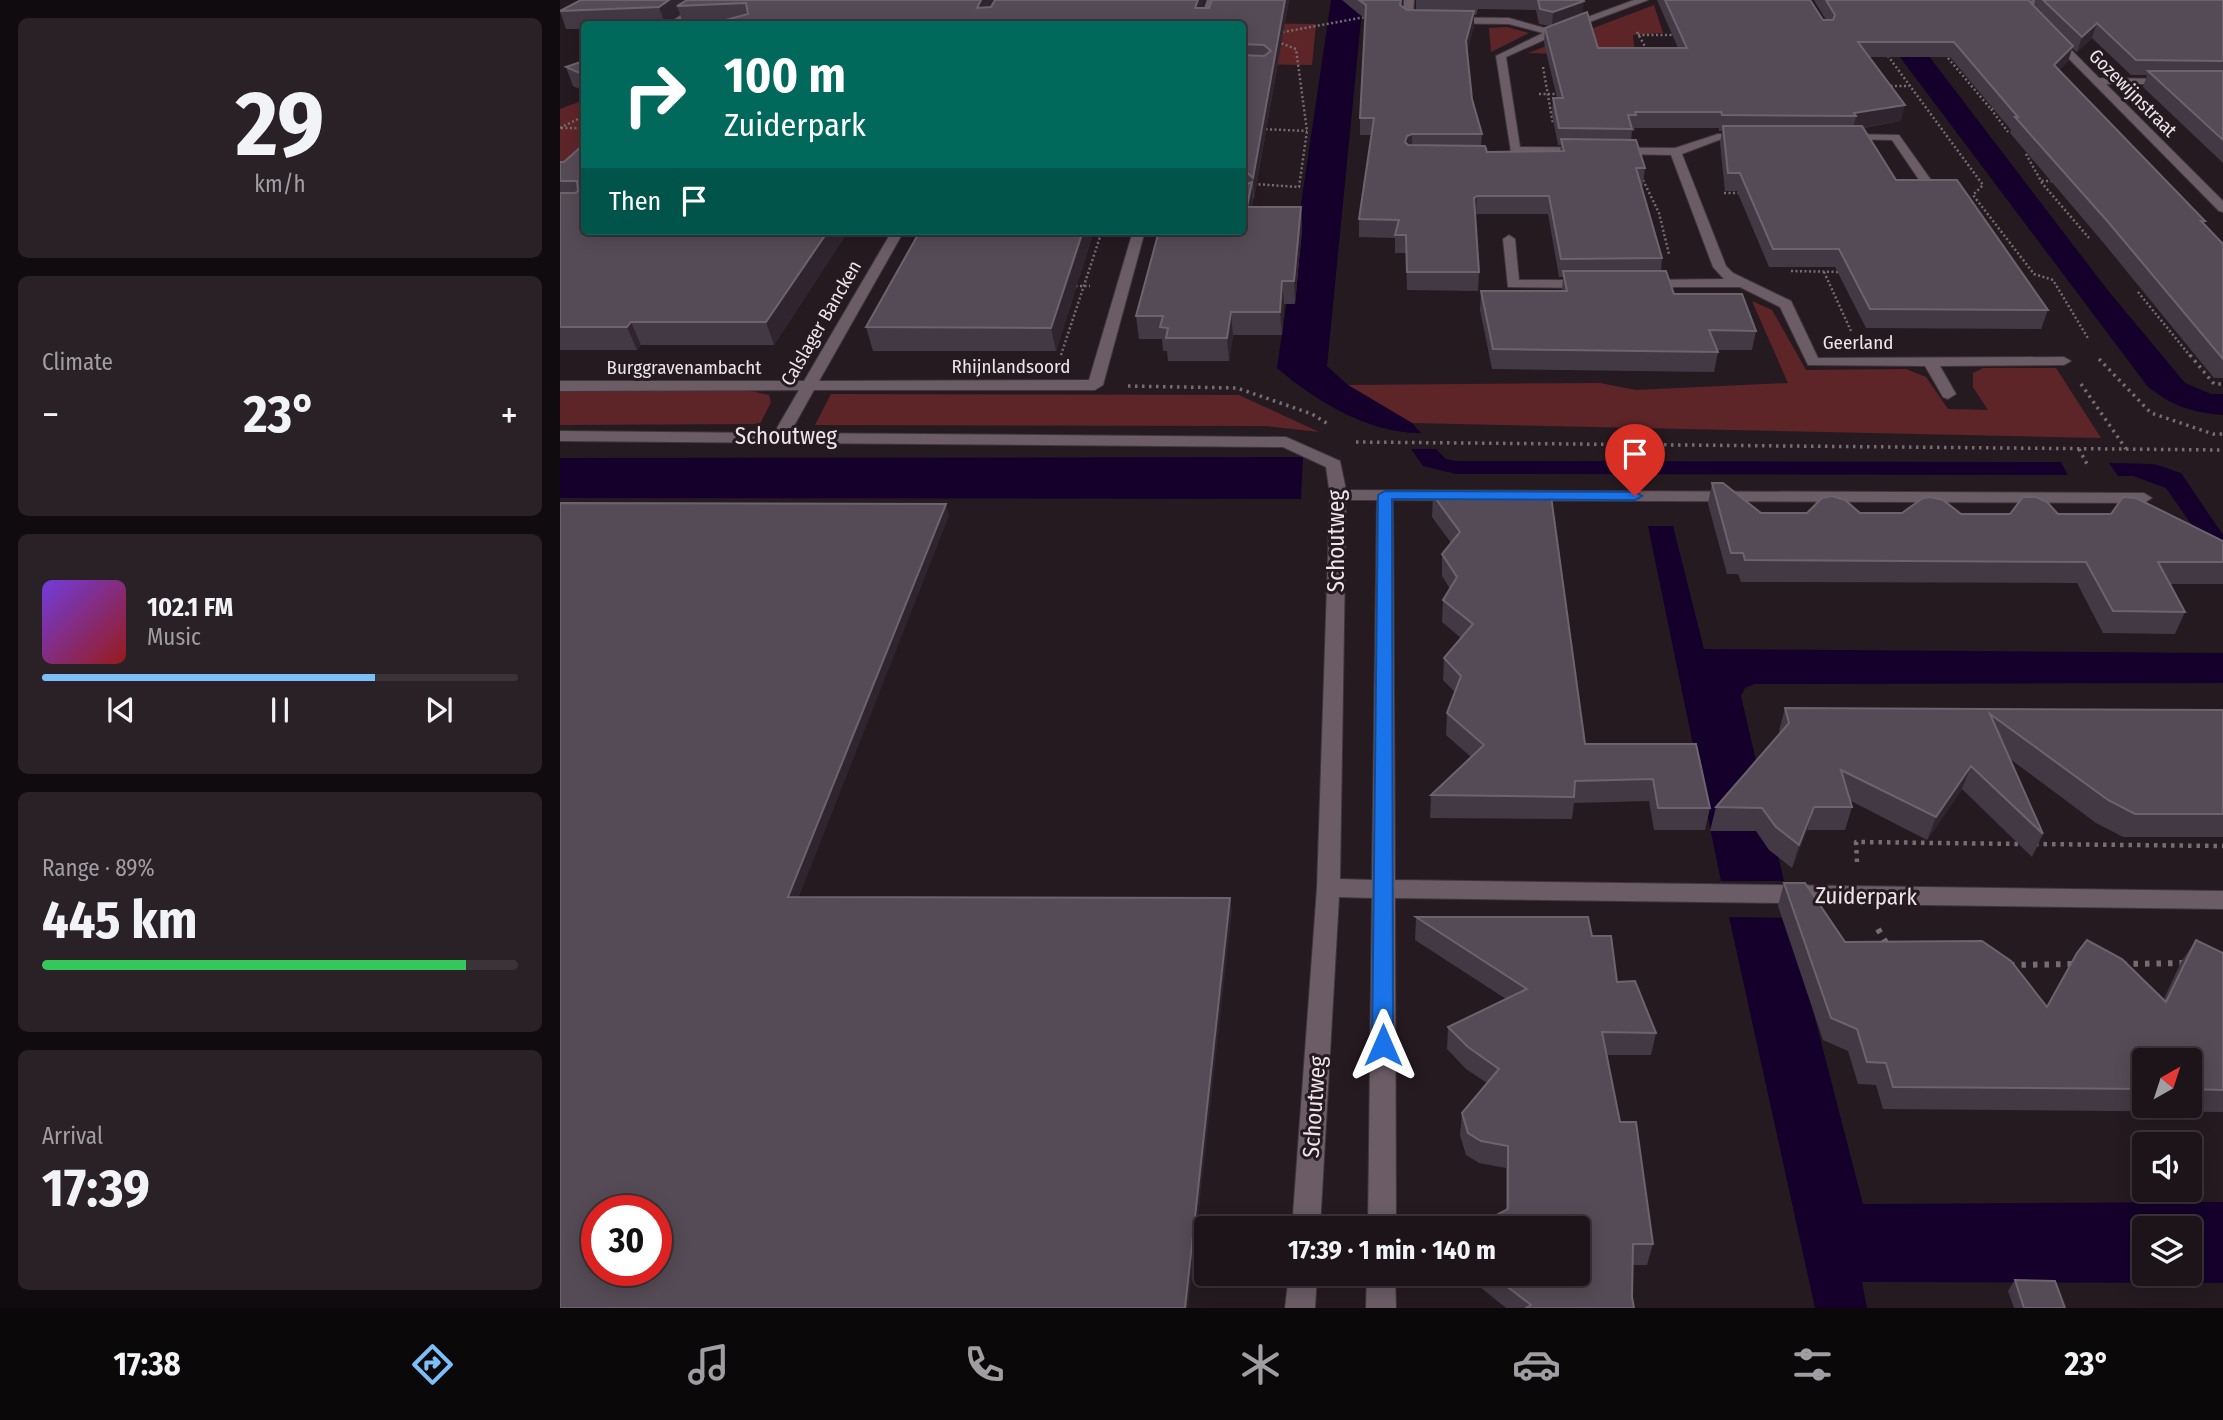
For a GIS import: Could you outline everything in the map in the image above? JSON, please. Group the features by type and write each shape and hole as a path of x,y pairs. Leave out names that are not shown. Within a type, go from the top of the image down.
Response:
{"street":[{"path":"676,21 711,0"},
{"path":"1205,21 1212,0"},
{"path":"1409,0 1408,20 1509,21 1552,33"},
{"path":"1643,0 1552,33 1501,57 1507,93 1509,152 1676,152 1718,137 1763,137"},
{"name":"Gozewijnstraat","path":"2078,2 2026,3 2022,7 2223,208"},
{"path":"2096,81 2186,81"},
{"path":"1829,137 1895,137 1930,187"},
{"name":"Geerland","path":"1676,152 1720,267 1728,276 1786,304 1813,362 2064,361"},
{"name":"Calslager Bancken","path":"780,436 896,235"},
{"name":"Rhijnlandsoord","path":"808,387 1095,385 1138,235"},
{"path":"1508,239 1513,284 1595,284"},
{"name":"Geerland","path":"1636,284 1744,284"},
{"path":"1930,362 1948,394"},
{"name":"Burggravenambacht","path":"560,386 808,387"},
{"name":"Schoutweg","path":"560,436 1286,442 1334,464 1338,495 1328,888 1307,1216"},
{"path":"1338,495 2144,498"},
{"path":"1382,1216 1385,495"},
{"name":"Zuiderpark","path":"1328,888 2223,900"},
{"path":"1300,1308 1302,1286"},
{"path":"1381,1286 1381,1308"}],"path":[{"path":"1273,34 1369,16"},
{"path":"1596,16 1635,29 1650,57"},
{"path":"1638,35 1679,35"},
{"path":"1249,192 1251,184 1299,187 1307,131 1296,49 1275,40"},
{"path":"1880,46 1983,185 1973,195"},
{"path":"1541,55 1557,151"},
{"path":"1948,58 2008,132"},
{"path":"1883,86 1909,86"},
{"path":"1507,93 1573,94"},
{"path":"1990,108 2003,108"},
{"path":"560,128 581,118"},
{"path":"560,128 581,128"},
{"path":"1252,128 1307,131"},
{"path":"2026,154 2041,181 2089,238"},
{"path":"2041,181 2066,181"},
{"path":"1930,187 1973,195 2034,274"},
{"path":"1692,192 1744,193"},
{"path":"1646,213 1700,213"},
{"path":"1058,363 1101,235"},
{"path":"1824,272 1868,362"},
{"path":"2021,274 2034,274 2053,280 2090,342"},
{"path":"1069,286 1123,286"},
{"path":"2138,292 2214,384 2223,384"},
{"path":"2095,351 2099,359 2151,413 2213,434 2223,434"},
{"path":"2064,361 2099,359"},
{"path":"2064,361 2126,449"},
{"path":"1131,386 1237,388 1312,414 1331,426"},
{"path":"1350,438 1359,444 2223,450"},
{"path":"1892,955 1860,896 1856,842 2223,846"},
{"path":"2115,964 2196,963"},
{"path":"2007,965 2088,964"}],"shaded area":[{"path":"1331,0 1363,0 1327,366 1348,385 1412,423 1421,433 1402,432 1363,422 1308,392 1277,368"},
{"path":"1857,0 1886,0 2106,288 2185,383 2211,394 2223,394 2223,415 2183,407 2148,387"},
{"path":"1654,5 1663,33 1633,35 1635,56 1528,53"},
{"path":"1246,23 1316,24 1312,65 1246,64"},
{"path":"1507,27 1529,33 1491,52 1489,28"},
{"path":"581,101 581,186 560,183 560,109"},
{"path":"1752,301 1772,310 1806,370 1906,369 1926,377 1948,409 1988,410 1973,387 1973,373 1983,368 2056,368 2101,438 1412,423 1348,385 1600,383 1636,390 1788,383"},
{"path":"560,391 751,391 769,395 771,402 760,424 560,425"},
{"path":"831,394 1239,395 1319,432 1266,426 815,425"},
{"path":"1411,449 1436,449 1446,459 1457,461 2061,462 2068,475 1456,474 1423,466"},
{"path":"1303,457 1301,499 560,498 560,458"},
{"path":"2109,463 2154,464 2181,473 2223,535 2223,570 2166,488 2133,476 2118,476"},
{"path":"1648,526 1673,526 1704,649 2223,653 2223,683 1755,684 1745,688 1741,696 1784,881 1721,881"},
{"path":"1729,917 1789,918 1863,1204 2223,1202 2223,1283 2202,1283 2202,1216 2132,1216 2132,1283 1862,1282 1867,1308 1815,1308"}],"building":[{"path":"581,0 669,0 659,7 560,11"},
{"path":"687,0 981,0 977,8 991,7 995,0 1198,0 1195,8 1209,8 1212,0 1285,0 1253,178 1246,174 1246,55 1264,56 1271,51 1264,45 1246,44 1246,21 722,21 748,14 746,3 677,6"},
{"path":"1359,0 1401,0 1400,5 1407,10 1474,11 1466,41 1472,99 1482,134 1412,134 1407,136 1405,142 1408,145 1485,146 1487,152 1564,151 1561,139 1636,140 1645,168 1636,168 1662,258 1561,259 1549,196 1477,196 1474,198 1479,272 1407,272 1406,235 1395,235 1399,220 1359,219 1374,118 1360,118 1366,5"},
{"path":"1538,0 1584,1 1553,12 1540,9"},
{"path":"1665,0 1810,0 1823,20 1833,20 1835,15 1826,0 2028,0 2073,46 2054,65 2205,221 2201,221 2223,244 2223,359 1954,42 1858,42 1905,105 1854,113 1856,116 1635,112 1636,115 1628,115 1632,129 1559,128 1553,98 1563,98 1545,28 1587,12 1598,48 1687,48"},
{"path":"2043,0 2223,0 2223,61 2136,60 2097,23 2082,37"},
{"path":"581,62 581,74 566,67"},
{"path":"2148,71 2223,71 2223,140"},
{"path":"1723,126 1862,126 1896,180 1957,180 2048,310 1870,309 1839,249 1773,249 1740,173 1728,173"},
{"path":"581,147 581,235 825,235 766,322 631,322 627,327 560,327 560,193 578,191 577,181 560,181 560,162 564,162"},
{"path":"1252,182 1247,207 1301,207 1294,281 1282,281 1280,312 1231,312 1227,338 1166,338 1168,328 1160,327 1163,316 1136,316 1158,235 1246,235 1246,184"},
{"path":"918,235 1082,235 1051,328 866,327"},
{"path":"1563,271 1666,271 1674,294 1742,294 1756,331 1709,330 1718,352 1493,349 1481,291 1567,291"},
{"path":"1712,483 1723,483 1761,513 1807,513 1822,498 1832,496 1845,500 1860,513 1902,513 1923,498 1931,497 1943,500 1961,514 2010,514 2023,497 2036,497 2047,502 2058,514 2111,514 2123,497 2136,498 2223,541 2223,562 2158,562 2185,612 2113,611 2086,562 1745,560 1743,553 1731,553"},
{"path":"1433,495 1551,496 1585,744 1696,744 1710,808 1658,808 1653,779 1575,781 1574,797 1431,795 1484,745 1447,713 1461,676 1444,658 1473,624 1443,600 1457,577 1442,554 1460,532"},
{"path":"560,503 946,504 788,897 1230,898 1185,1308 560,1308"},
{"path":"1785,708 2223,710 2223,814 2135,814 2108,800 1990,714 2043,834 1971,766 1936,817 1841,770 1852,807 1814,807 1799,845 1776,827 1762,808 1716,807 1789,723"},
{"path":"1784,883 1805,883 1845,942 1982,941 2011,961 2047,1007 2087,940 2122,959 2166,1002 2196,940 2223,953 2223,1090 2202,1089 2202,1048 2132,1048 2132,1089 1893,1087 1886,1063 1867,1062 1857,1029 1831,1018"},
{"path":"1416,917 1588,917 1592,936 1611,936 1617,982 1635,981 1656,1033 1602,1032 1620,1122 1636,1122 1653,1244 1633,1244 1634,1308 1526,1308 1531,1305 1506,1286 1590,1286 1590,1216 1495,1216 1508,1209 1508,1146 1481,1141 1468,1133 1462,1113 1499,1069 1468,1047 1448,1027 1527,989"},
{"path":"2015,1280 2055,1281 2065,1308 2024,1308"}],"route":[{"path":"1383,1045 1385,495 1635,496"}]}
